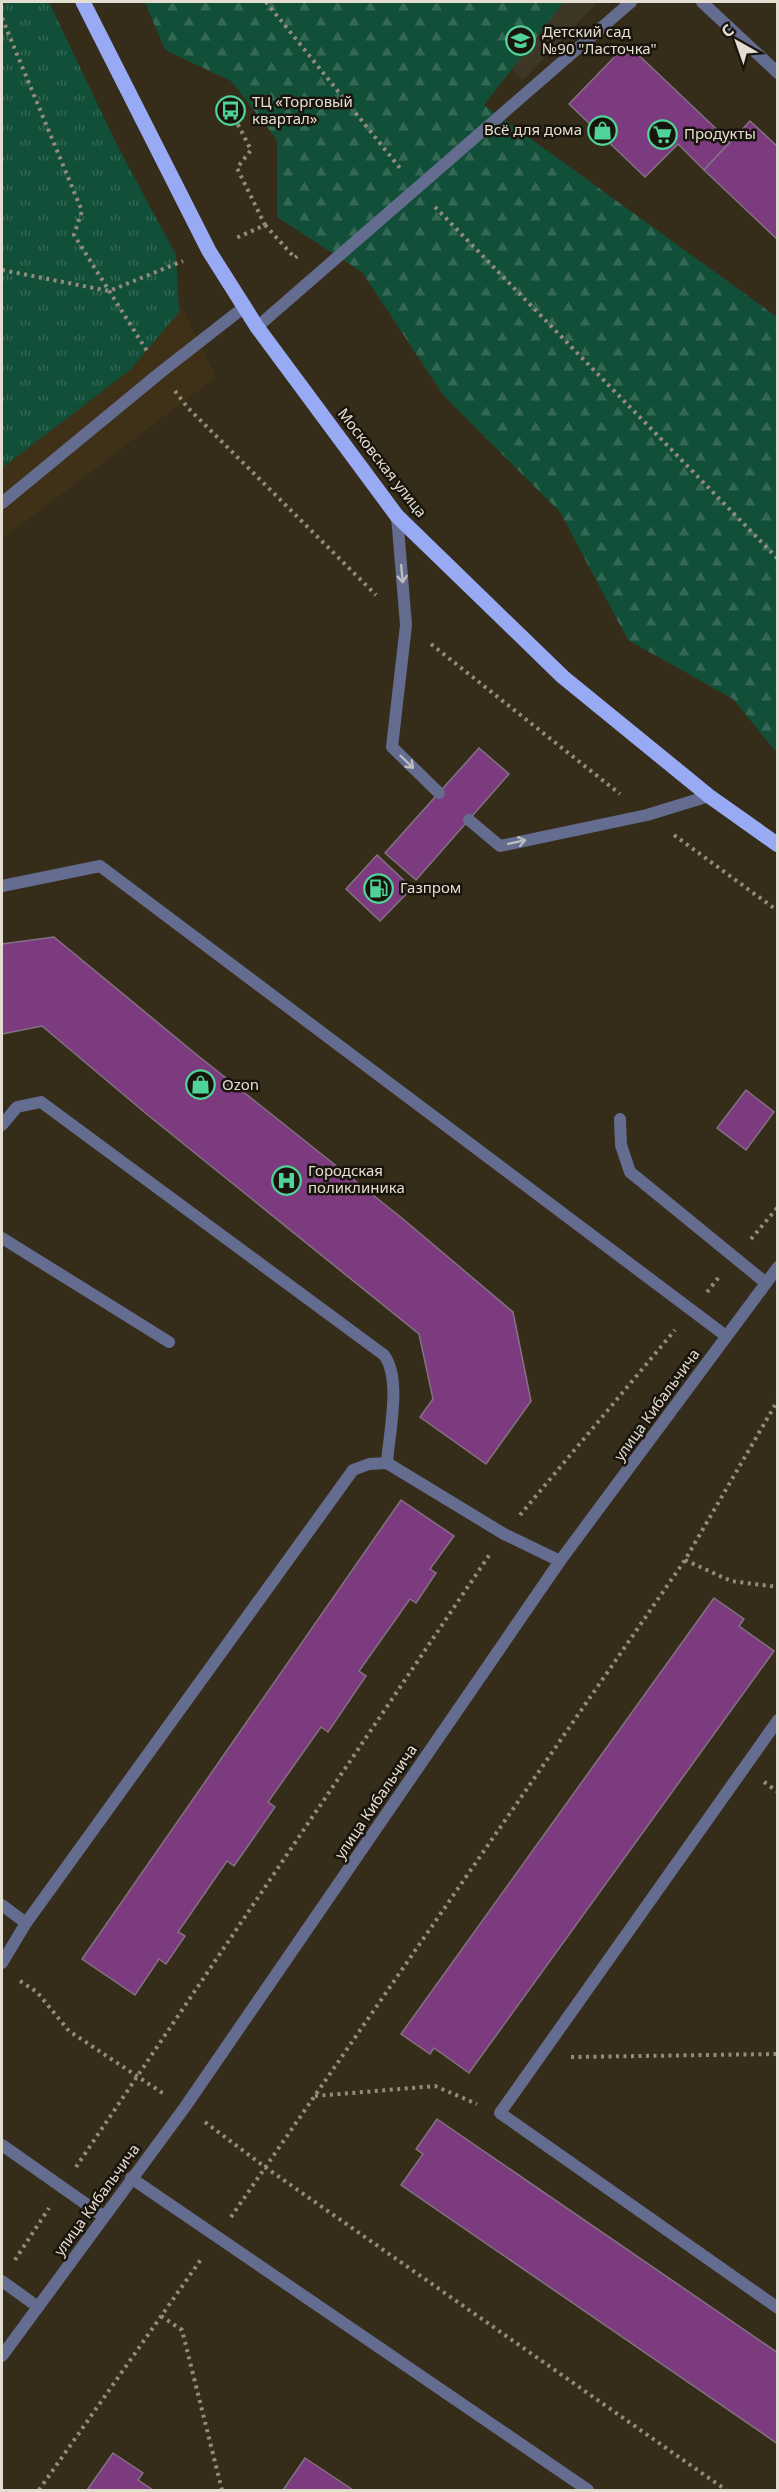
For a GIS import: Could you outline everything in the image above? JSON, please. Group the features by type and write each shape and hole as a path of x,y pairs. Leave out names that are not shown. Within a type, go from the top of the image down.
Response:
{"main road":[{"name":"Московская улица","path":"83,2 209,251 243,308 397,516 563,677 709,796 777,845"}],"street":[{"path":"257,327 631,2"},
{"path":"702,2 777,73"},
{"path":"2,503 161,372 243,308"},
{"path":"397,516 406,625 392,747 439,793"},
{"path":"469,820 500,846 647,815 709,796"},
{"path":"2,886 100,866 726,1336"},
{"path":"2,1125 17,1107 41,1102 384,1355 391,1364 394,1380 387,1463"},
{"path":"620,1119 621,1145 630,1172 766,1283"},
{"path":"2,1238 168,1342"},
{"name":"улица Кибальчича","path":"2,2356 185,2107 560,1561 777,1267"},
{"path":"2,1964 26,1923 353,1470 369,1464 387,1463 504,1534 560,1561"},
{"path":"777,1720 500,2113 777,2308"},
{"path":"2,1905 26,1923"},
{"path":"2,2145 103,2216"},
{"path":"131,2178 588,2490"},
{"path":"2,2281 38,2307"}],"path":[{"path":"266,2 417,188 777,559"},
{"path":"2,18 82,211 74,235 161,372 188,408 406,625 647,815 777,911"},
{"path":"265,225 295,258 304,250"},
{"path":"2,270 109,291"},
{"path":"14,2261 504,1534 777,1207"},
{"path":"39,2490 686,1560 777,1401"},
{"path":"686,1560 731,1581 777,1587"},
{"path":"10,1976 37,1992 69,2031 137,2078 185,2107 265,2167 726,2490"},
{"path":"540,2057 777,2054"},
{"path":"315,2096 435,2086 500,2113"},
{"path":"161,2316 182,2330 222,2490"}],"shaded area":[{"path":"2,2 31,2 216,377 2,539"},
{"name":"Детский сад №90 \"Ласточка\"","path":"441,2 598,2 523,80"}],"green space":[{"path":"2,2 49,2 117,145 176,255 179,312 130,370 2,468"},
{"path":"145,2 564,2 484,105 777,317 777,753 733,699 628,640 560,512 444,396 362,272 277,217 277,140 231,81 165,50"}],"building":[{"path":"627,44 730,142 704,170 678,144 645,177 569,104"},
{"path":"750,121 778,147 778,240 704,170"},
{"path":"479,748 509,774 416,880 385,853"},
{"name":"Газпром","path":"377,855 412,888 380,921 346,889"},
{"path":"54,937 197,1055 403,1219 513,1312 531,1401 486,1464 420,1417 433,1399 419,1334 149,1116 42,1026 2,1034 2,944"},
{"path":"746,1090 774,1112 746,1150 717,1128"},
{"path":"401,1500 454,1536 430,1569 436,1573 416,1603 410,1599 359,1671 366,1676 328,1732 321,1727 268,1802 275,1807 234,1866 227,1861 178,1932 185,1936 166,1964 159,1959 135,1995 82,1959"},
{"path":"714,1598 744,1619 739,1626 774,1651 469,2073 434,2048 430,2054 401,2034"},
{"path":"437,2119 778,2353 778,2444 401,2185 423,2154 416,2149"},
{"path":"113,2453 143,2473 138,2480 153,2490 87,2490"},
{"path":"305,2458 353,2490 283,2490"}],"place":[{"name":"Детский сад №90 \"Ласточка\"","path":"521,41"},
{"name":"ТЦ «Торговый квартал»","path":"231,111"},
{"name":"Всё для дома","path":"603,130"},
{"name":"Продукты","path":"663,134"},
{"name":"Газпром","path":"379,888"},
{"name":"Ozon","path":"201,1085"},
{"name":"Городская поликлиника","path":"287,1180"}]}
